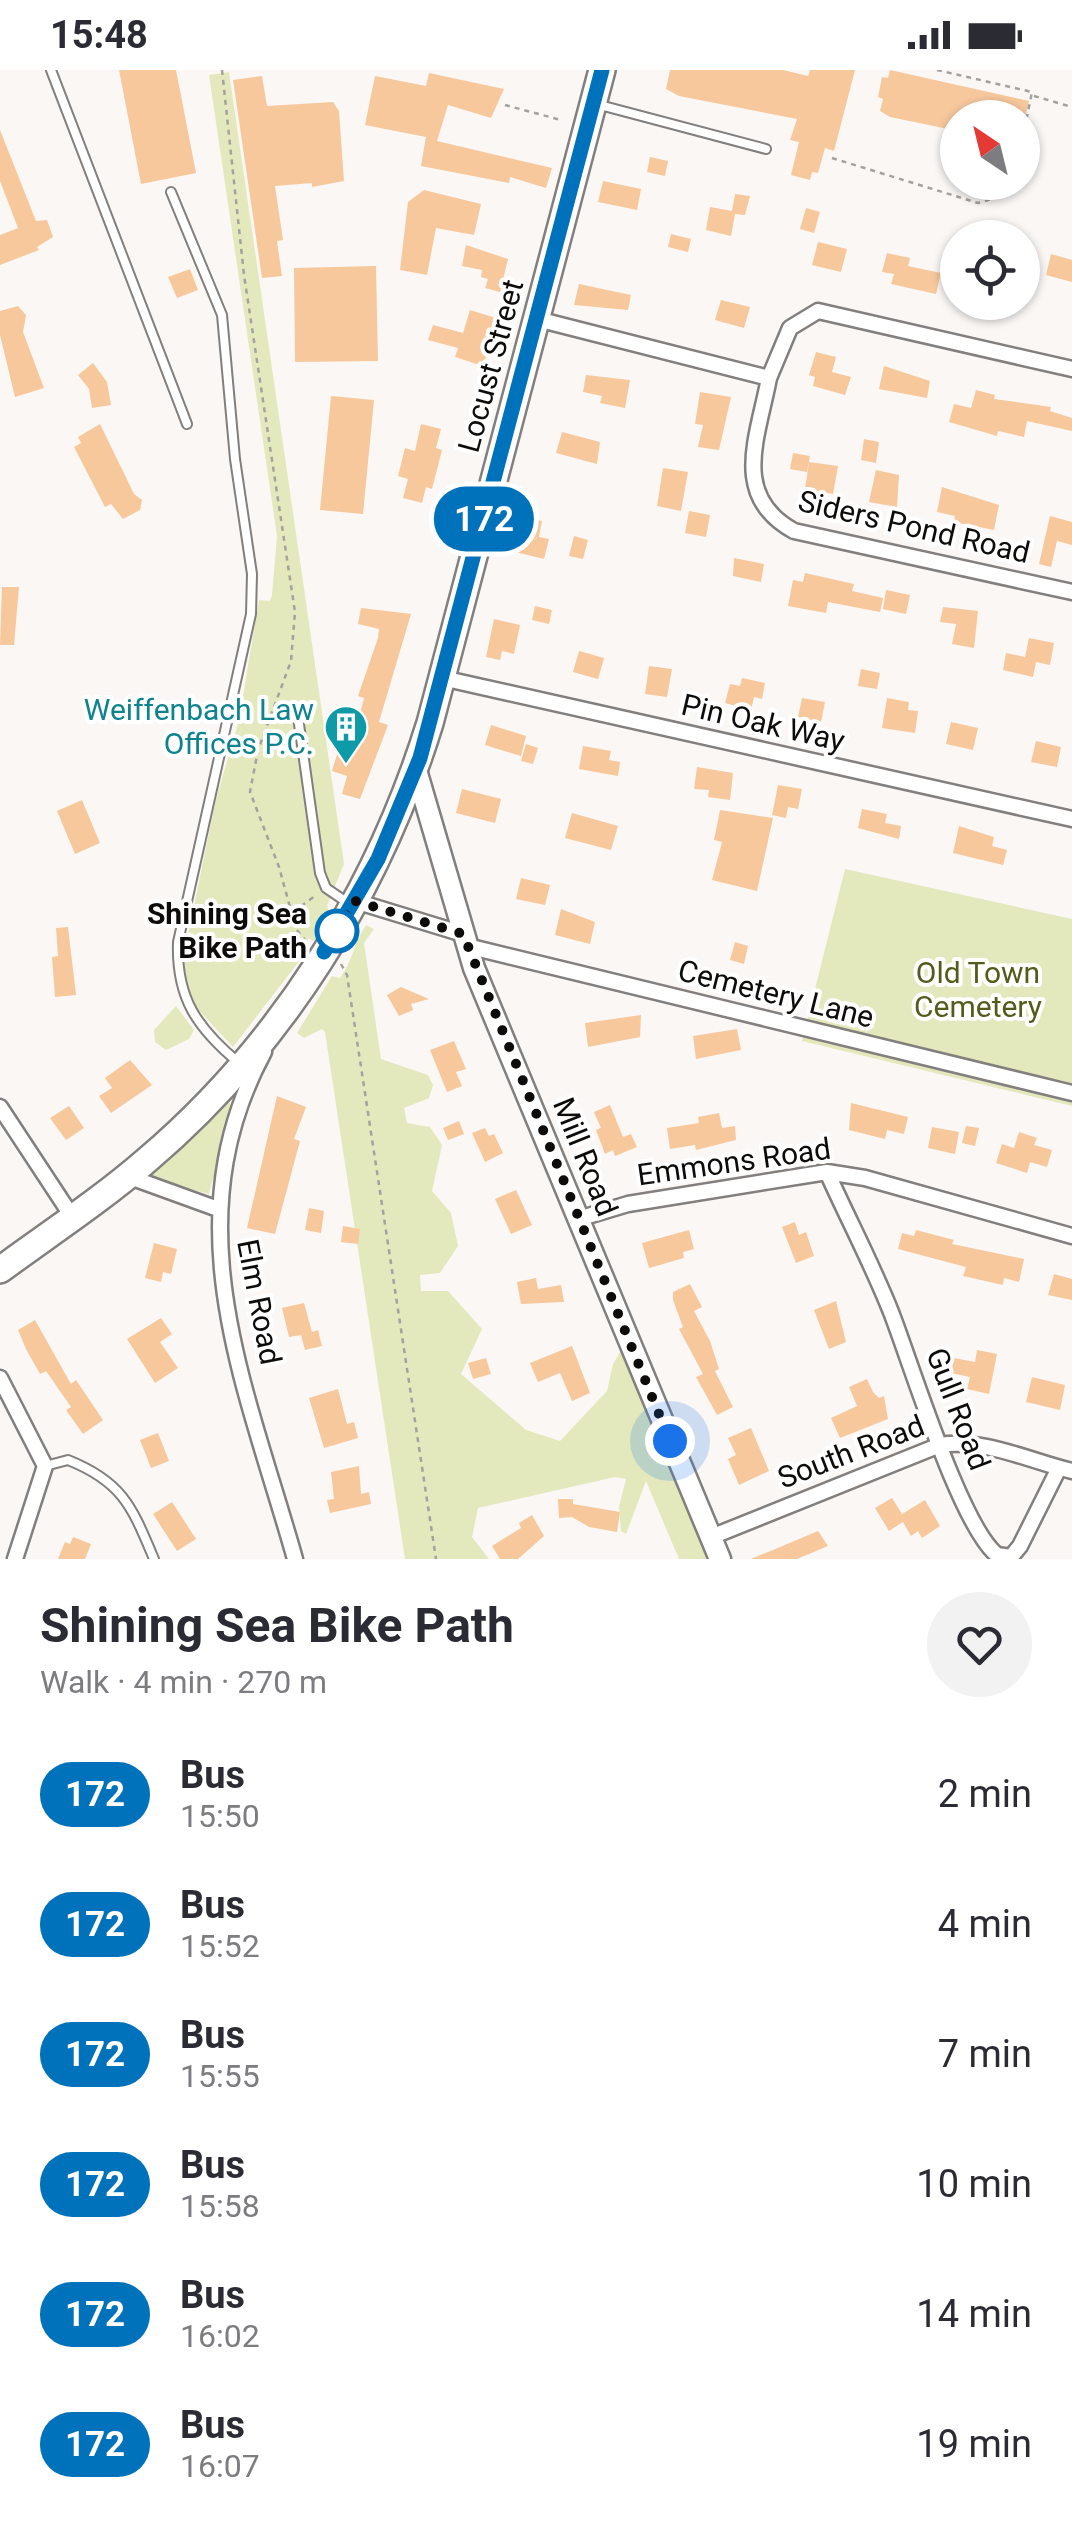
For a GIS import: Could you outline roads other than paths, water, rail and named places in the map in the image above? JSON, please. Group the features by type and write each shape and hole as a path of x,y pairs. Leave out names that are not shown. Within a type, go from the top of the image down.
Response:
{"highway":[{"name":"Locust Street","path":"0,1270 127,1176 243,1065 291,1002 354,904 416,770 602,70"}],"street":[{"name":"Siders Pond Road","path":"1072,368 818,311 790,328 770,378 752,468 758,502 775,520 794,531 1072,592"},
{"path":"536,319 770,378"},
{"name":"Pin Oak Way","path":"442,678 1072,819"},
{"name":"Mill Road","path":"416,770 465,940 720,1559"},
{"name":"Cemetery Lane","path":"354,904 465,940 1072,1093"},
{"name":"Elm Road","path":"291,1002 258,1062 239,1112 218,1209 217,1254 229,1322 295,1559"},
{"path":"0,1107 73,1218"},
{"name":"Emmons Road","path":"578,1219 628,1204 827,1172 865,1178 1072,1236"},
{"name":"Gull Road","path":"827,1172 890,1308 940,1445 979,1534 990,1550 1003,1558 1020,1546 1066,1469"},
{"path":"127,1176 218,1209"},
{"path":"0,1378 45,1466 15,1559"},
{"name":"South Road","path":"710,1537 940,1445 958,1442 1066,1469"}],"lane":[{"path":"51,70 187,424"},
{"path":"594,103 766,148"},
{"path":"171,192 222,315 235,459 252,574 248,630 178,942 177,968 186,1006 204,1032 243,1065"},
{"path":"298,717 320,874 326,888 354,904"},
{"path":"45,1466 68,1460 116,1485 134,1512 154,1559"}],"place":[{"name":"Weiffenbach Law Offices P.C.","path":"346,765"},
{"name":"Shining Sea Bike Path","path":"337,931"}],"park label":[{"name":"Old Town Cemetery","path":"978,990"}]}
